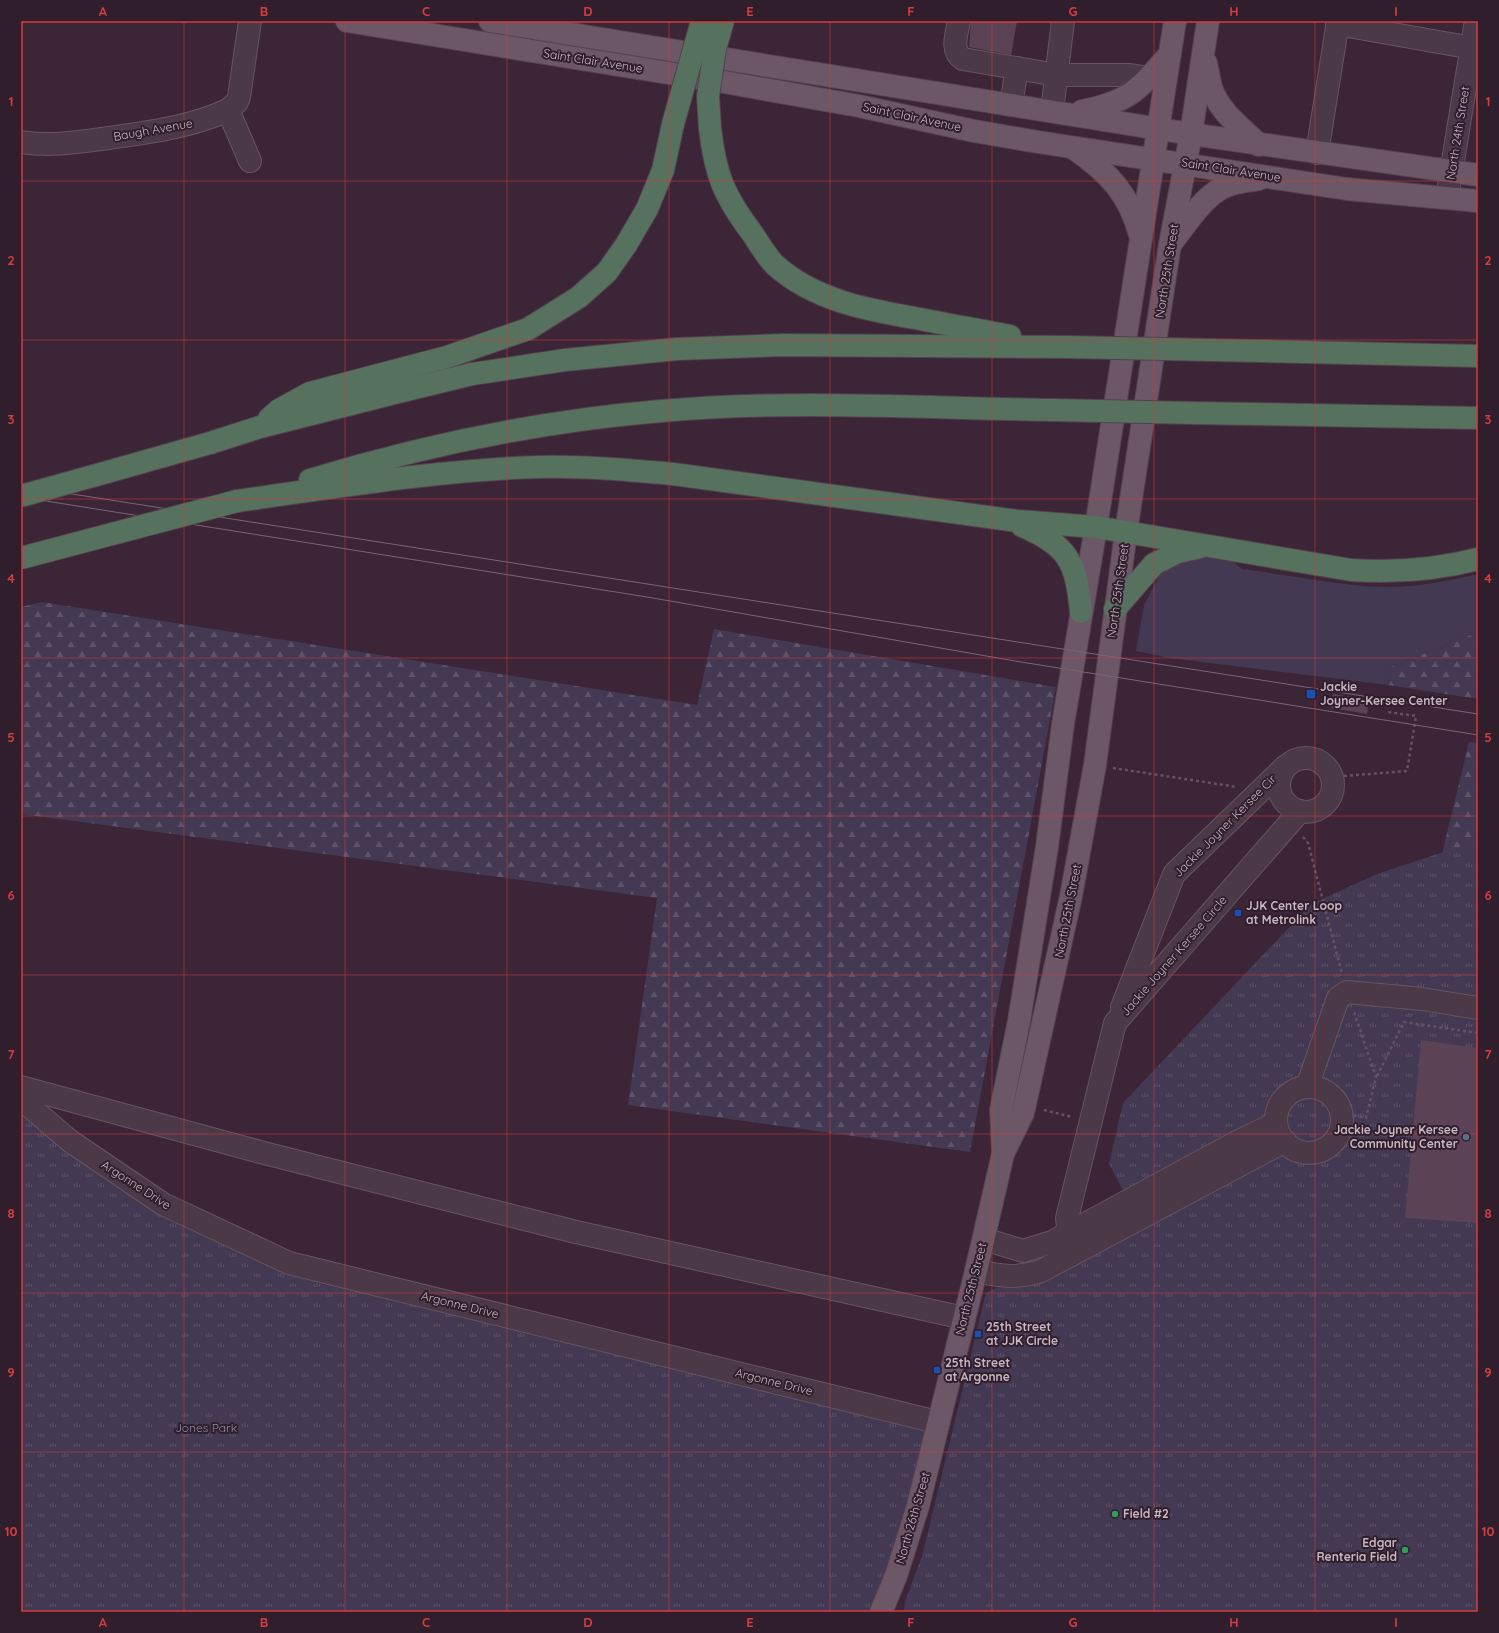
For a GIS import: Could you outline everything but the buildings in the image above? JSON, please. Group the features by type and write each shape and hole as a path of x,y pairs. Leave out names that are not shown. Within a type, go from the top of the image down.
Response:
{"highway":[{"path":"260,427 279,410 310,393 446,357 528,329 579,297 607,272 626,245 647,209 663,170 673,124 702,21"},
{"path":"723,21 715,49 708,96 713,153 719,180 730,204 775,264 803,286 831,298 870,310 1068,347"},
{"path":"21,496 210,443 260,427 472,374 565,360 626,353 783,345 1068,347 1478,356"},
{"path":"21,558 238,501 383,459 449,442 517,429 662,410 796,405 1478,418"},
{"path":"238,501 408,477 540,467 579,468 673,474 1004,519 1096,526 1317,565 1390,572 1430,569 1478,559"},
{"path":"1004,519 1048,538 1062,549 1072,565 1079,591 1081,612"},
{"path":"1115,609 1154,564 1178,552 1205,546"}],"main road":[{"name":"Saint Clair Avenue","path":"347,21 724,82 859,106 974,131 1072,147 1154,158 1347,188 1478,201"},
{"name":"Saint Clair Avenue","path":"490,21 1191,134 1478,175"},
{"name":"North 25th Street","path":"1003,1154 1001,1110 1019,1021 1047,847 1063,724 1096,526 1175,21"},
{"name":"North 25th Street","path":"937,1422 984,1239 1003,1154 1024,1113 1071,896 1095,765 1126,532 1170,244 1191,134 1208,21"},
{"path":"1204,49 1211,87 1216,98 1226,114 1260,144"},
{"path":"1061,112 1105,107 1120,102 1148,78 1170,54"},
{"path":"1072,147 1099,165 1118,186 1130,204 1141,239"},
{"path":"1170,244 1206,199 1218,190 1238,183 1270,176"},
{"name":"North 26th Street","path":"881,1612 896,1576 916,1513 937,1422"}],"street":[{"path":"250,21 239,97 237,102 228,110 250,161"},
{"path":"959,21 955,49 957,56 962,59 1057,75 1128,75 1148,78"},
{"path":"1061,112 1057,75 1064,21"},
{"name":"North 24th Street","path":"1447,197 1475,48 1476,21"},
{"path":"1317,153 1338,23 1475,48"},
{"path":"1011,105 1016,68"},
{"name":"Baugh Avenue","path":"21,142 52,144 133,134 193,123 228,110"},
{"path":"1302,758 1311,758 1320,761 1328,768 1332,777 1333,789 1327,802 1320,808 1311,811 1300,811 1291,807 1282,798 1279,789 1281,774 1286,766 1302,758"},
{"name":"Jackie Joyner Kersee Cir","path":"1115,1023 1174,874 1286,766"},
{"name":"Jackie Joyner Kersee Circle","path":"1070,1255 1067,1218 1115,1023 1300,811"},
{"path":"1307,1087 1338,998 1347,992 1422,999 1478,1008"},
{"path":"21,1087 264,1153 576,1232 964,1318"},
{"path":"1307,1087 1319,1088 1328,1093 1338,1103 1342,1113 1342,1124 1336,1139 1329,1147 1317,1152 1302,1152 1289,1146 1280,1132 1281,1103 1290,1093 1307,1087"},
{"name":"Argonne Drive","path":"21,1099 70,1142 163,1204 289,1263 937,1422"},
{"path":"984,1239 1023,1251 1052,1242 1233,1144 1280,1132"},
{"path":"976,1271 1004,1276 1023,1277 1041,1271 1280,1132"}],"path":[{"path":"1332,777 1407,771 1416,716 1388,712"},
{"path":"1352,1006 1376,1077"},
{"path":"1342,1113 1366,1118 1376,1077 1404,1022 1478,1033"},
{"path":"1042,1110 1078,1118"}],"green space":[{"path":"1201,557 1231,560 1242,569 1364,586 1393,587 1418,585 1478,574 1478,632 1391,667 1388,685 1170,658 1136,651 1144,605 1160,574 1172,562"},
{"path":"42,602 697,705 714,629 1056,687 970,1152 628,1105 657,898 21,814 21,607"},
{"path":"1478,632 1478,699 1388,685 1391,667"},
{"path":"1469,742 1478,743 1478,886 1436,879"},
{"path":"1459,847 1478,850 1478,1612 904,1612 905,1602 922,1556 986,1293 1004,1284 1027,1285 1124,1192 1109,1164 1123,1103 1311,904 1377,874"},
{"name":"Jones Park","path":"21,1099 70,1141 289,1263 937,1422 880,1612 21,1612"}],"tram line":[{"path":"21,486 1478,714"},
{"path":"21,497 647,597 1021,662 1478,735"}],"place":[{"name":"Jackie Joyner-Kersee Center","path":"1311,694"},
{"name":"JJK Center Loop at Metrolink","path":"1238,913"},
{"name":"Jackie Joyner Kersee Community Center","path":"1466,1137"},
{"name":"25th Street at JJK Circle","path":"978,1334"},
{"name":"25th Street at Argonne","path":"937,1370"},
{"name":"Field #2","path":"1115,1514"},
{"name":"Edgar Renteria Field","path":"1405,1550"}]}
